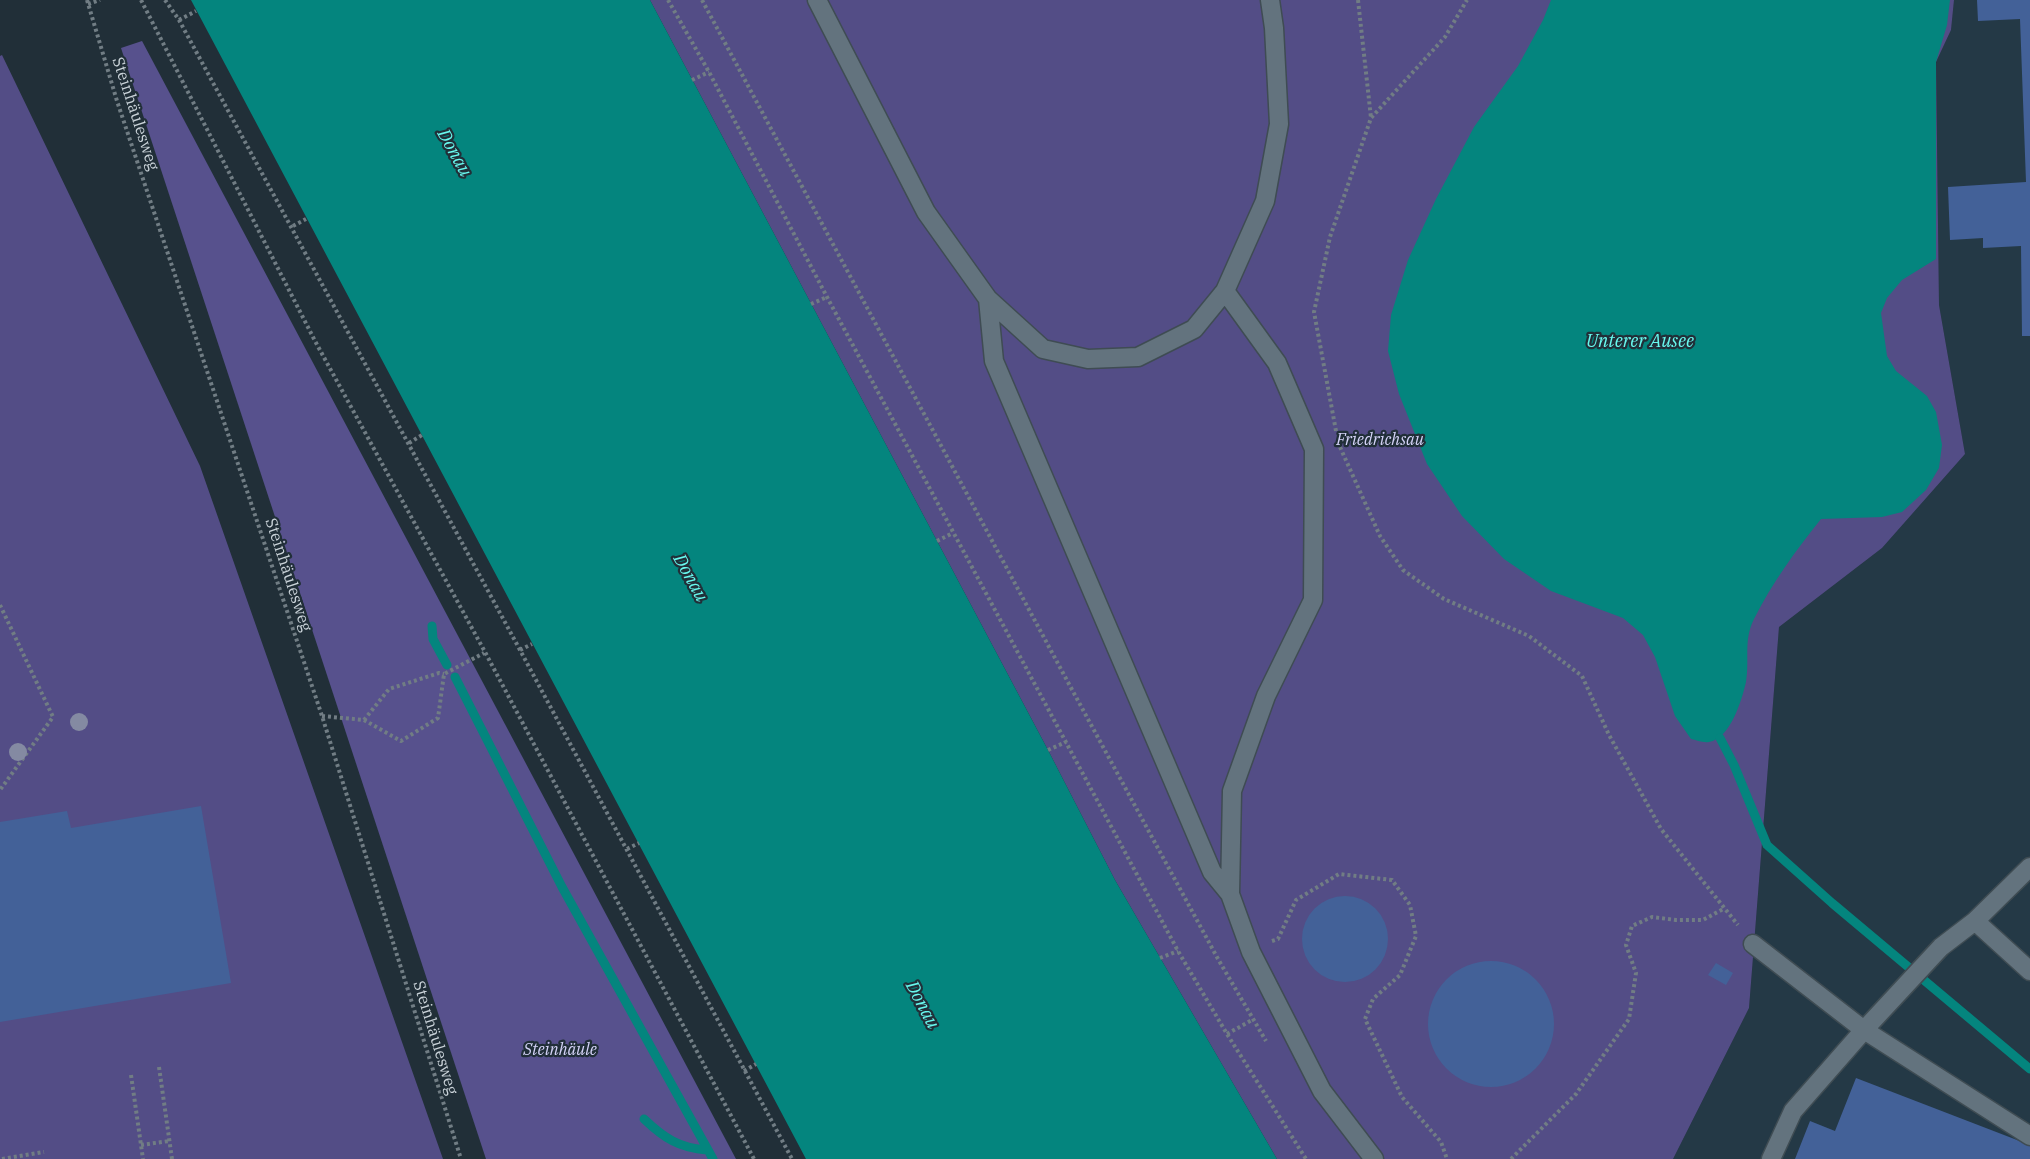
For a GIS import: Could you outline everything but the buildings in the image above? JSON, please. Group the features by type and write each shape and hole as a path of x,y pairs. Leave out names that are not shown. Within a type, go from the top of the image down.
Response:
{"lane":[{"path":"817,0 926,212 988,299 1042,349 1088,359 1138,357 1194,329 1225,291 1264,201 1279,124 1274,28 1270,0"},
{"path":"1225,291 1276,363 1314,449 1313,600 1266,696 1232,791 1230,894"},
{"path":"988,299 994,361 1212,872 1230,894 1251,952 1322,1091 1374,1159"},
{"path":"1771,1159 1793,1111 1864,1030 1941,947 1975,921 2030,867"},
{"path":"1975,921 2030,971"},
{"path":"1753,944 1864,1030 2030,1136"}],"path":[{"path":"87,2 100,0"},
{"path":"141,0 315,341 485,652 754,1159"},
{"path":"165,0 179,20 292,226 792,1159"},
{"path":"668,0 709,72 826,297 1178,951 1306,1159"},
{"path":"702,0 1252,1020 1227,1034"},
{"path":"1358,0 1371,118"},
{"path":"1467,0 1445,37 1371,118 1330,237 1314,312 1338,441 1380,536 1403,570 1444,599 1529,636 1582,676 1609,735 1661,828 1725,908 1704,920 1652,917 1632,926 1626,945 1636,973 1629,1019 1576,1094 1511,1159"},
{"name":"Steinhäulesweg","path":"87,2 117,101 322,716 461,1159"},
{"path":"179,20 196,11"},
{"path":"692,80 709,72"},
{"path":"292,226 306,219"},
{"path":"811,304 826,297"},
{"path":"409,443 422,435"},
{"path":"937,542 953,533"},
{"path":"0,605 53,717 0,790"},
{"path":"520,650 532,644"},
{"path":"364,720 389,689 439,673 444,674 485,652"},
{"path":"322,716 364,720 401,741 438,718 444,674"},
{"path":"1048,750 1066,742"},
{"path":"627,849 639,843"},
{"path":"1251,952 1278,939 1296,900 1339,874 1392,880 1410,904 1416,936 1400,975 1373,999 1365,1019 1402,1097 1441,1142 1447,1159"},
{"path":"1160,958 1178,951"},
{"path":"744,1071 756,1064"},
{"path":"159,1067 172,1159"},
{"path":"131,1075 143,1159"},
{"path":"141,1144 169,1141"},
{"path":"2,1159 44,1152"}],"shaded area":[{"path":"1954,0 2030,0 2030,1159 1673,1159 1749,1008 1779,627 1882,548 1965,454 1939,305 1936,62 1951,30"}],"green space":[{"name":"Friedrichsau","path":"650,0 1954,0 1951,30 1936,62 1939,305 1965,454 1882,548 1779,627 1749,1008 1673,1159 1277,1159 1115,880"},
{"name":"Steinhäule","path":"142,41 736,1159 486,1159 121,48"},
{"path":"2,55 200,466 443,1159 0,1159 0,56"}],"water":[{"name":"Donau","path":"191,0 650,0 1115,880 1277,1159 806,1159"},
{"name":"Unterer Ausee","path":"1551,0 1950,0 1947,25 1936,62 1936,259 1902,280 1887,298 1881,313 1887,356 1896,371 1927,396 1936,412 1942,445 1939,468 1926,490 1902,512 1882,517 1821,519 1785,567 1754,619 1749,635 1746,682 1738,708 1723,734 1709,742 1691,739 1675,716 1655,657 1643,635 1623,618 1551,591 1504,559 1462,516 1427,464 1399,394 1388,351 1391,315 1408,260 1436,199 1474,127 1518,66"}],"waterway":[{"path":"432,626 433,639 447,665"},
{"path":"455,677 562,887 713,1159"},
{"path":"1720,738 1734,765 1767,845 1832,903 2030,1069"},
{"path":"644,1119 672,1141 688,1147 707,1150"}]}
